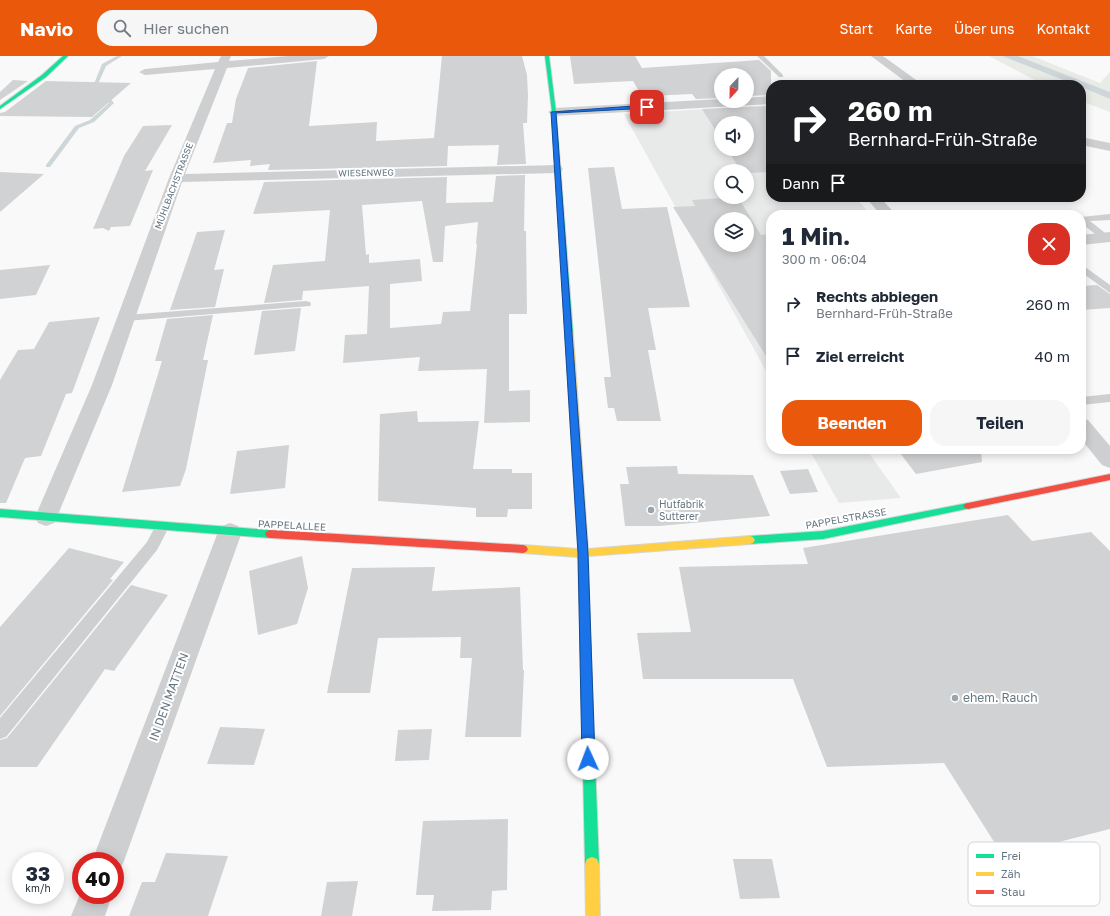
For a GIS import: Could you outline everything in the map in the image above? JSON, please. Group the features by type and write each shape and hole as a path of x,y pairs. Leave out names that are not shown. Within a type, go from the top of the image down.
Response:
{"street":[{"path":"0,108 44,76 66,56"},
{"path":"145,72 225,60 324,56"},
{"path":"547,56 554,112 556,169 583,553 593,916"},
{"path":"876,56 910,80"},
{"name":"MÜHLBACHSTRASSE","path":"46,517 102,385 176,178 225,60"},
{"path":"554,112 766,100"},
{"path":"1086,142 1110,147"},
{"name":"WIESENWEG","path":"176,178 556,169"},
{"path":"876,202 884,210"},
{"path":"1086,240 1108,238"},
{"path":"1086,431 1110,460"},
{"name":"PAPPELSTRASSE","path":"583,553 823,535 1110,477"},
{"name":"PAPPELALLEE","path":"0,513 230,532 583,553"},
{"name":"IN DEN MATTEN","path":"111,852 230,532"},
{"path":"88,916 93,904"}],"lane":[{"path":"760,56 781,76"},
{"path":"1086,219 1110,217"},
{"path":"1086,222 1108,238"},
{"path":"1086,271 1110,290"},
{"path":"126,318 306,304"},
{"path":"1086,400 1110,398"},
{"path":"0,731 152,546 162,527"}],"shaded area":[{"path":"989,56 1002,56 1063,80 1035,80"},
{"path":"1002,56 1018,56 1079,80 1063,80"},
{"path":"1018,56 1032,56 1100,83 1110,72 1110,92 1086,83 1086,80 1079,80"},
{"path":"1086,83 1110,92 1110,99 1086,89"},
{"path":"1086,89 1110,99 1110,112 1086,103"},
{"path":"766,105 766,202 859,202 867,210 766,210 766,371 624,114 722,108 754,108 754,106"},
{"path":"812,454 870,454 901,498 839,503"}],"building":[{"path":"442,56 522,56 527,75 528,96 527,123 523,123 526,164 497,165 499,145 448,146 447,166 268,170 270,164 250,166 251,160 213,163 227,123 232,123 236,99 248,68 317,61 309,126 377,122 376,141 434,138"},
{"path":"570,56 635,56 642,68 759,60 771,71 771,80 766,80 766,95 754,96 754,68 714,68 714,98 696,99 692,94 649,96 647,93 640,93 633,81 574,84"},
{"path":"13,80 28,81 0,100 0,92"},
{"path":"46,81 131,83 92,117 0,116 0,113 5,112"},
{"path":"766,106 766,172 754,173 754,164 737,164 731,156 754,156 754,116 714,116 714,128 702,109 754,108 754,107"},
{"path":"172,125 145,171 153,170 130,226 111,227 109,231 103,228 93,229 124,156 143,126"},
{"path":"614,167 622,209 667,207 690,307 648,308 656,350 648,350 661,421 617,421 614,408 608,408 604,377 611,377 588,168"},
{"path":"0,172 44,174 0,212"},
{"path":"525,175 524,231 526,231 527,314 509,314 509,391 530,390 530,422 484,423 487,369 418,371 420,357 343,363 345,335 367,334 369,286 303,291 302,300 264,303 273,265 325,261 330,210 253,214 264,182 447,177 446,203 493,202 496,176","holes":["422,201 433,262 443,262 445,226 478,222 470,311 443,312 441,324 390,328 390,284 422,281 420,259 369,263 369,254 366,255 362,205"]},
{"path":"714,199 714,204 742,204 747,212 714,212 714,252 754,252 754,223 761,235 766,234 766,356 673,207 695,206 692,200"},
{"path":"225,230 214,270 224,269 215,307 170,310 197,232"},
{"path":"50,265 36,295 0,299 0,270"},
{"path":"1097,285 1110,294 1110,308 1086,310 1086,286"},
{"path":"301,308 295,351 254,355 262,311"},
{"path":"213,315 203,360 208,360 186,469 180,486 122,492 162,361 155,361 167,319"},
{"path":"100,317 72,393 66,394 41,456 25,458 6,503 0,503 0,380 18,350 34,349 49,322"},
{"path":"417,411 418,422 479,421 473,469 512,469 512,473 532,473 532,509 508,509 507,517 476,517 476,508 378,501 380,414"},
{"path":"289,445 285,488 230,494 237,451"},
{"path":"901,454 981,454 982,462 916,474"},
{"path":"677,466 678,474 753,475 770,516 659,526 625,526 620,484 629,484 626,467"},
{"path":"808,469 818,492 790,494 780,471"},
{"name":"ehem. Rauch","path":"1008,515 1032,541 1091,532 1110,551 1110,829 1058,842 994,842 944,763 827,767 793,679 643,679 637,633 691,632 679,567 808,564 803,548"},
{"path":"69,548 124,562 110,579 113,580 0,716 0,627"},
{"path":"302,556 308,588 297,624 258,635 249,571"},
{"path":"435,567 432,591 520,587 524,670 521,737 465,737 472,658 460,658 461,637 378,638 370,693 327,693 352,568"},
{"path":"131,585 168,595 114,671 105,669 37,767 0,767 0,740 7,738"},
{"path":"220,727 265,729 254,765 207,764"},
{"path":"432,729 429,760 395,761 398,730"},
{"path":"508,819 507,890 492,891 491,910 432,911 434,895 416,895 423,821"},
{"path":"166,853 228,856 208,916 129,916 142,882 155,882"},
{"path":"733,859 772,859 780,898 740,899"},
{"path":"358,881 352,916 321,916 327,882"}],"waterway":[{"path":"48,166 77,127 92,121 112,103 96,84 104,65 120,56"}],"traffic: fast":[{"path":"0,108 44,76 66,56"},
{"path":"547,56 554,112 569,333"},
{"path":"750,540 823,535 968,506"},
{"path":"0,513 270,534"},
{"path":"585,631 592,864"}],"traffic: slow":[{"path":"569,333 583,553 585,631"},
{"path":"523,549 583,553 750,540"},
{"path":"592,864 593,916"}],"traffic: jam":[{"path":"968,506 1110,477"},
{"path":"270,534 523,549"}],"place":[{"name":"Hutfabrik Sutterer","path":"651,510"},
{"name":"ehem. Rauch","path":"955,698"}],"route":[{"path":"588,759 583,553 557,184 554,112 647,107"}]}
